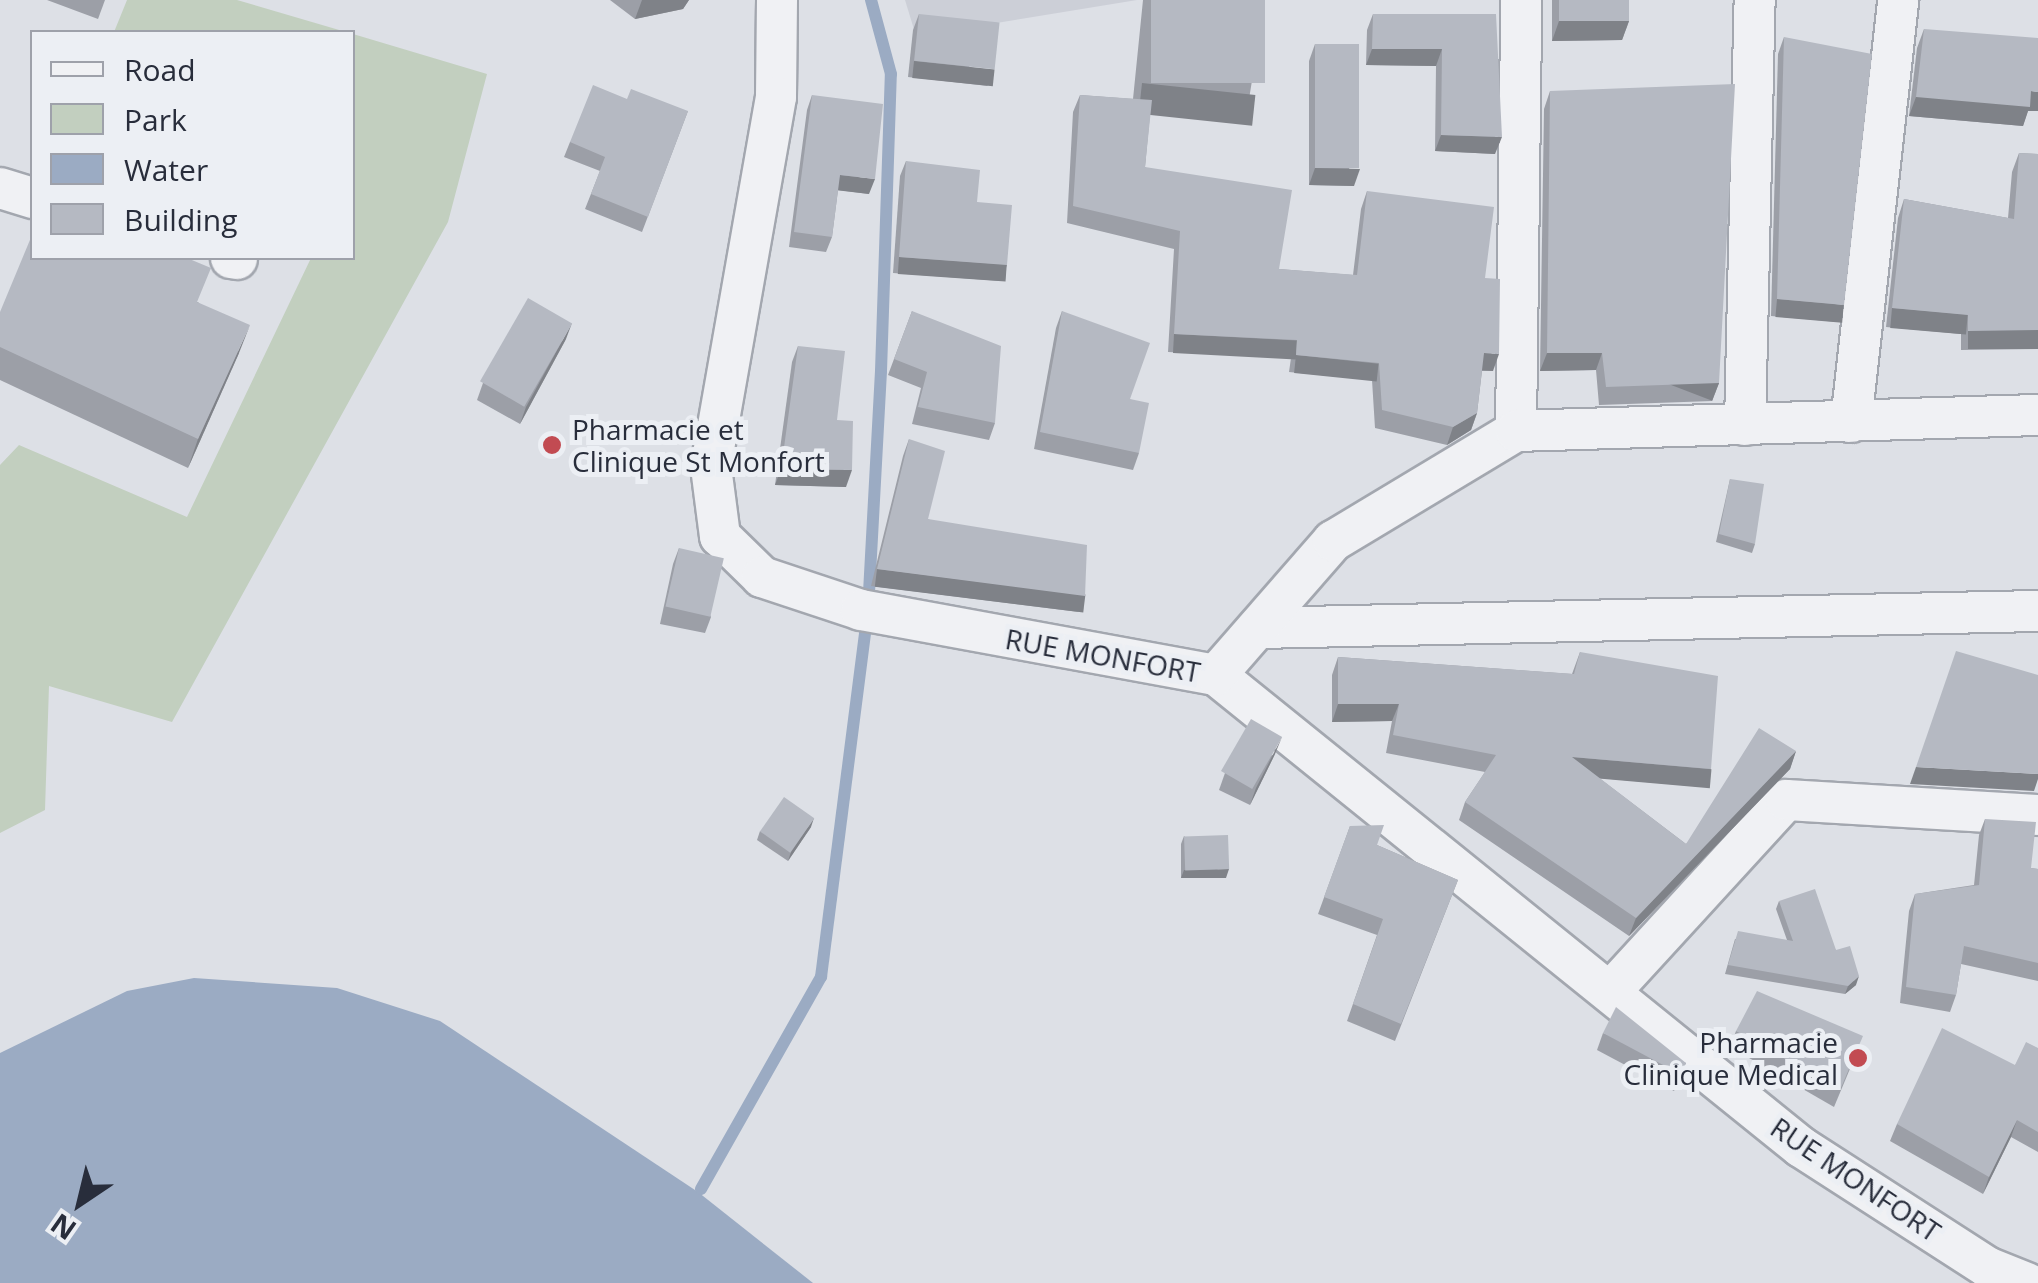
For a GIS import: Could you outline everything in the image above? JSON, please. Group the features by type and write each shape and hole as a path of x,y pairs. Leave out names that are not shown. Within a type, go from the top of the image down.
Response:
{"street":[{"name":"RUE MONFORT","path":"777,0 776,97 711,467 720,536 762,576 861,610 1216,676 1801,1147 1986,1267 2027,1283"},
{"path":"1516,431 1521,0"},
{"path":"1745,425 1755,0"},
{"path":"1851,422 1898,0"},
{"path":"0,188 30,197"},
{"path":"1216,676 1332,540 1516,431 2038,415"},
{"path":"1258,628 2038,611"},
{"path":"1611,991 1786,800 2038,815"}],"shaded area":[{"path":"905,0 1137,0 916,36"}],"green space":[{"path":"127,0 237,0 339,30 115,30"},
{"path":"355,35 487,74 448,222 172,722 49,686 45,810 0,833 0,465 19,445 187,517 310,260 355,260"}],"water":[{"path":"194,978 337,988 440,1021 698,1192 813,1283 0,1283 0,1053 127,991"}],"building":[{"path":"1151,0 1265,0 1265,83 1151,83"},
{"path":"1559,0 1629,0 1629,21 1559,21"},
{"path":"919,14 1000,22 995,69 914,61"},
{"path":"1373,14 1496,14 1502,137 1441,135 1442,49 1372,49"},
{"path":"1924,29 2038,38 2038,92 2031,91 2030,107 1916,97"},
{"path":"1784,37 1872,54 1844,305 1777,299"},
{"path":"1315,44 1359,44 1359,168 1315,168"},
{"path":"1735,84 1719,383 1606,387 1602,353 1547,353 1550,91"},
{"path":"593,85 627,99 631,89 688,111 648,217 591,194 605,157 570,142"},
{"path":"812,95 883,104 875,179 840,175 832,237 794,232"},
{"path":"1080,95 1152,100 1145,167 1292,190 1279,269 1357,275 1367,191 1494,207 1485,278 1500,279 1499,354 1484,353 1477,413 1453,427 1382,410 1379,363 1296,355 1297,340 1174,334 1180,231 1073,206"},
{"path":"2019,153 2038,154 2038,330 1968,331 1968,315 1892,308 1904,199 2014,219"},
{"path":"906,161 980,170 977,202 1012,205 1007,265 899,257"},
{"path":"30,240 30,260 192,260 211,268 197,302 250,325 198,439 0,347 0,312"},
{"path":"528,298 572,324 524,407 480,381"},
{"path":"912,311 1001,346 995,423 918,407 927,372 894,359"},
{"path":"1062,311 1150,343 1130,399 1149,403 1139,453 1040,432"},
{"path":"798,346 845,351 837,420 853,421 852,470 781,469"},
{"path":"909,439 945,451 928,519 1087,545 1085,596 877,569"},
{"path":"1730,479 1764,484 1755,544 1719,534"},
{"path":"679,548 724,558 710,617 666,606"},
{"path":"1956,651 2038,675 2038,774 1916,767"},
{"path":"1580,652 1718,676 1711,769 1572,757 1686,844 1759,728 1796,751 1636,918 1465,802 1496,755 1393,735 1399,704 1338,704 1338,657 1574,674"},
{"path":"1251,719 1282,737 1252,789 1221,771"},
{"path":"784,797 814,818 790,853 760,831"},
{"path":"1985,819 2036,822 2031,868 2038,869 2038,963 1964,946 1956,995 1906,987 1915,894 1979,885"},
{"path":"1384,825 1377,845 1458,880 1401,1024 1353,1004 1383,919 1324,897 1350,826"},
{"path":"1228,835 1229,869 1185,871 1184,837"},
{"path":"1815,889 1836,950 1850,946 1859,976 1848,986 1728,965 1738,931 1793,941 1779,901"},
{"path":"1757,991 1863,1036 1840,1090 1736,1031"},
{"path":"1616,1007 1686,1063 1680,1074 1603,1033"},
{"path":"1942,1028 2015,1065 2026,1042 2038,1048 2038,1132 2017,1120 1989,1177 1897,1124"}],"waterway":[{"path":"701,1189 821,977 868,611 881,371 891,74 871,0"}],"place":[{"name":"Pharmacie et Clinique St Monfort","path":"552,445"},
{"name":"Pharmacie Clinique Medical","path":"1858,1058"}]}
